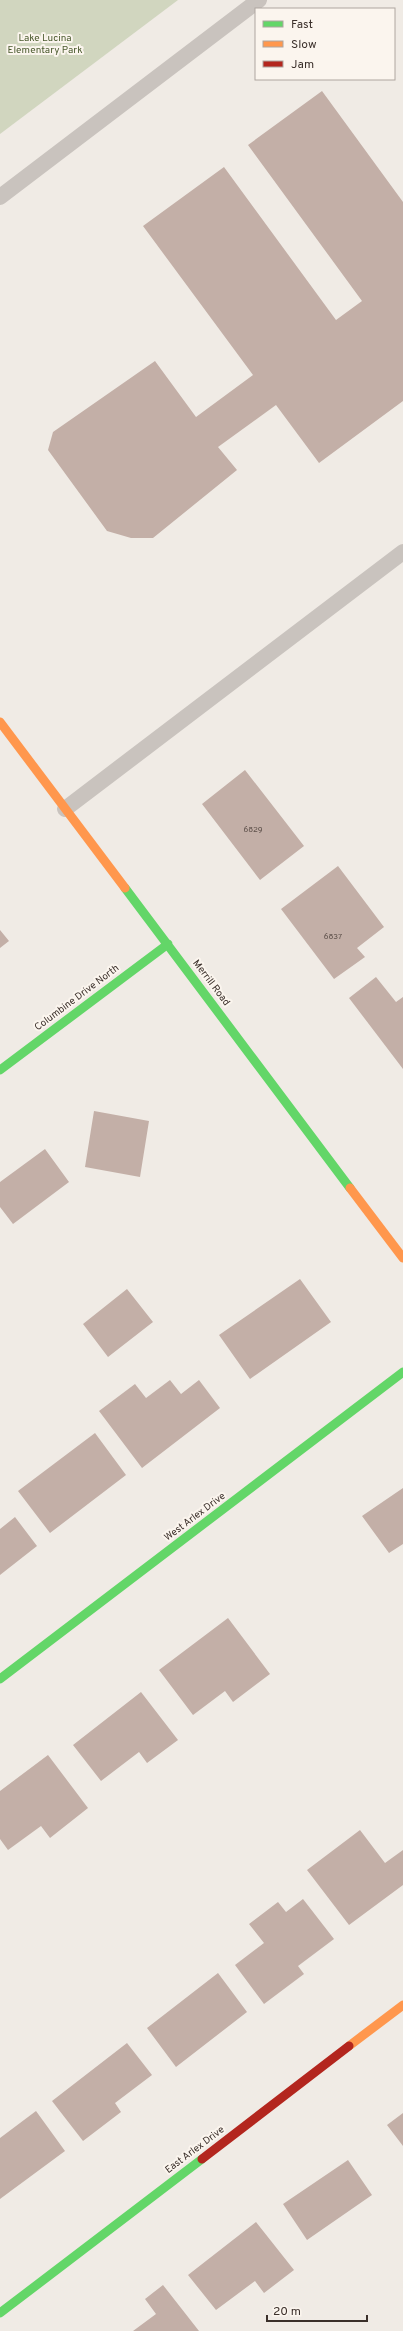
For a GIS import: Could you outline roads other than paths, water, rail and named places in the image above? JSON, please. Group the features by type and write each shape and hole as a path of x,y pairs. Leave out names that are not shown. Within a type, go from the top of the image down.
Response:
{"street":[{"name":"Merrill Road","path":"0,722 403,1258"},
{"name":"Columbine Drive North","path":"0,1070 168,944"},
{"name":"West Arlex Drive","path":"0,1679 403,1372"},
{"name":"East Arlex Drive","path":"0,2313 403,2005"}],"lane":[{"path":"0,197 259,0"},
{"path":"65,809 403,552"}],"park label":[{"name":"Lake Lucina Elementary Park","path":"45,44"}]}
